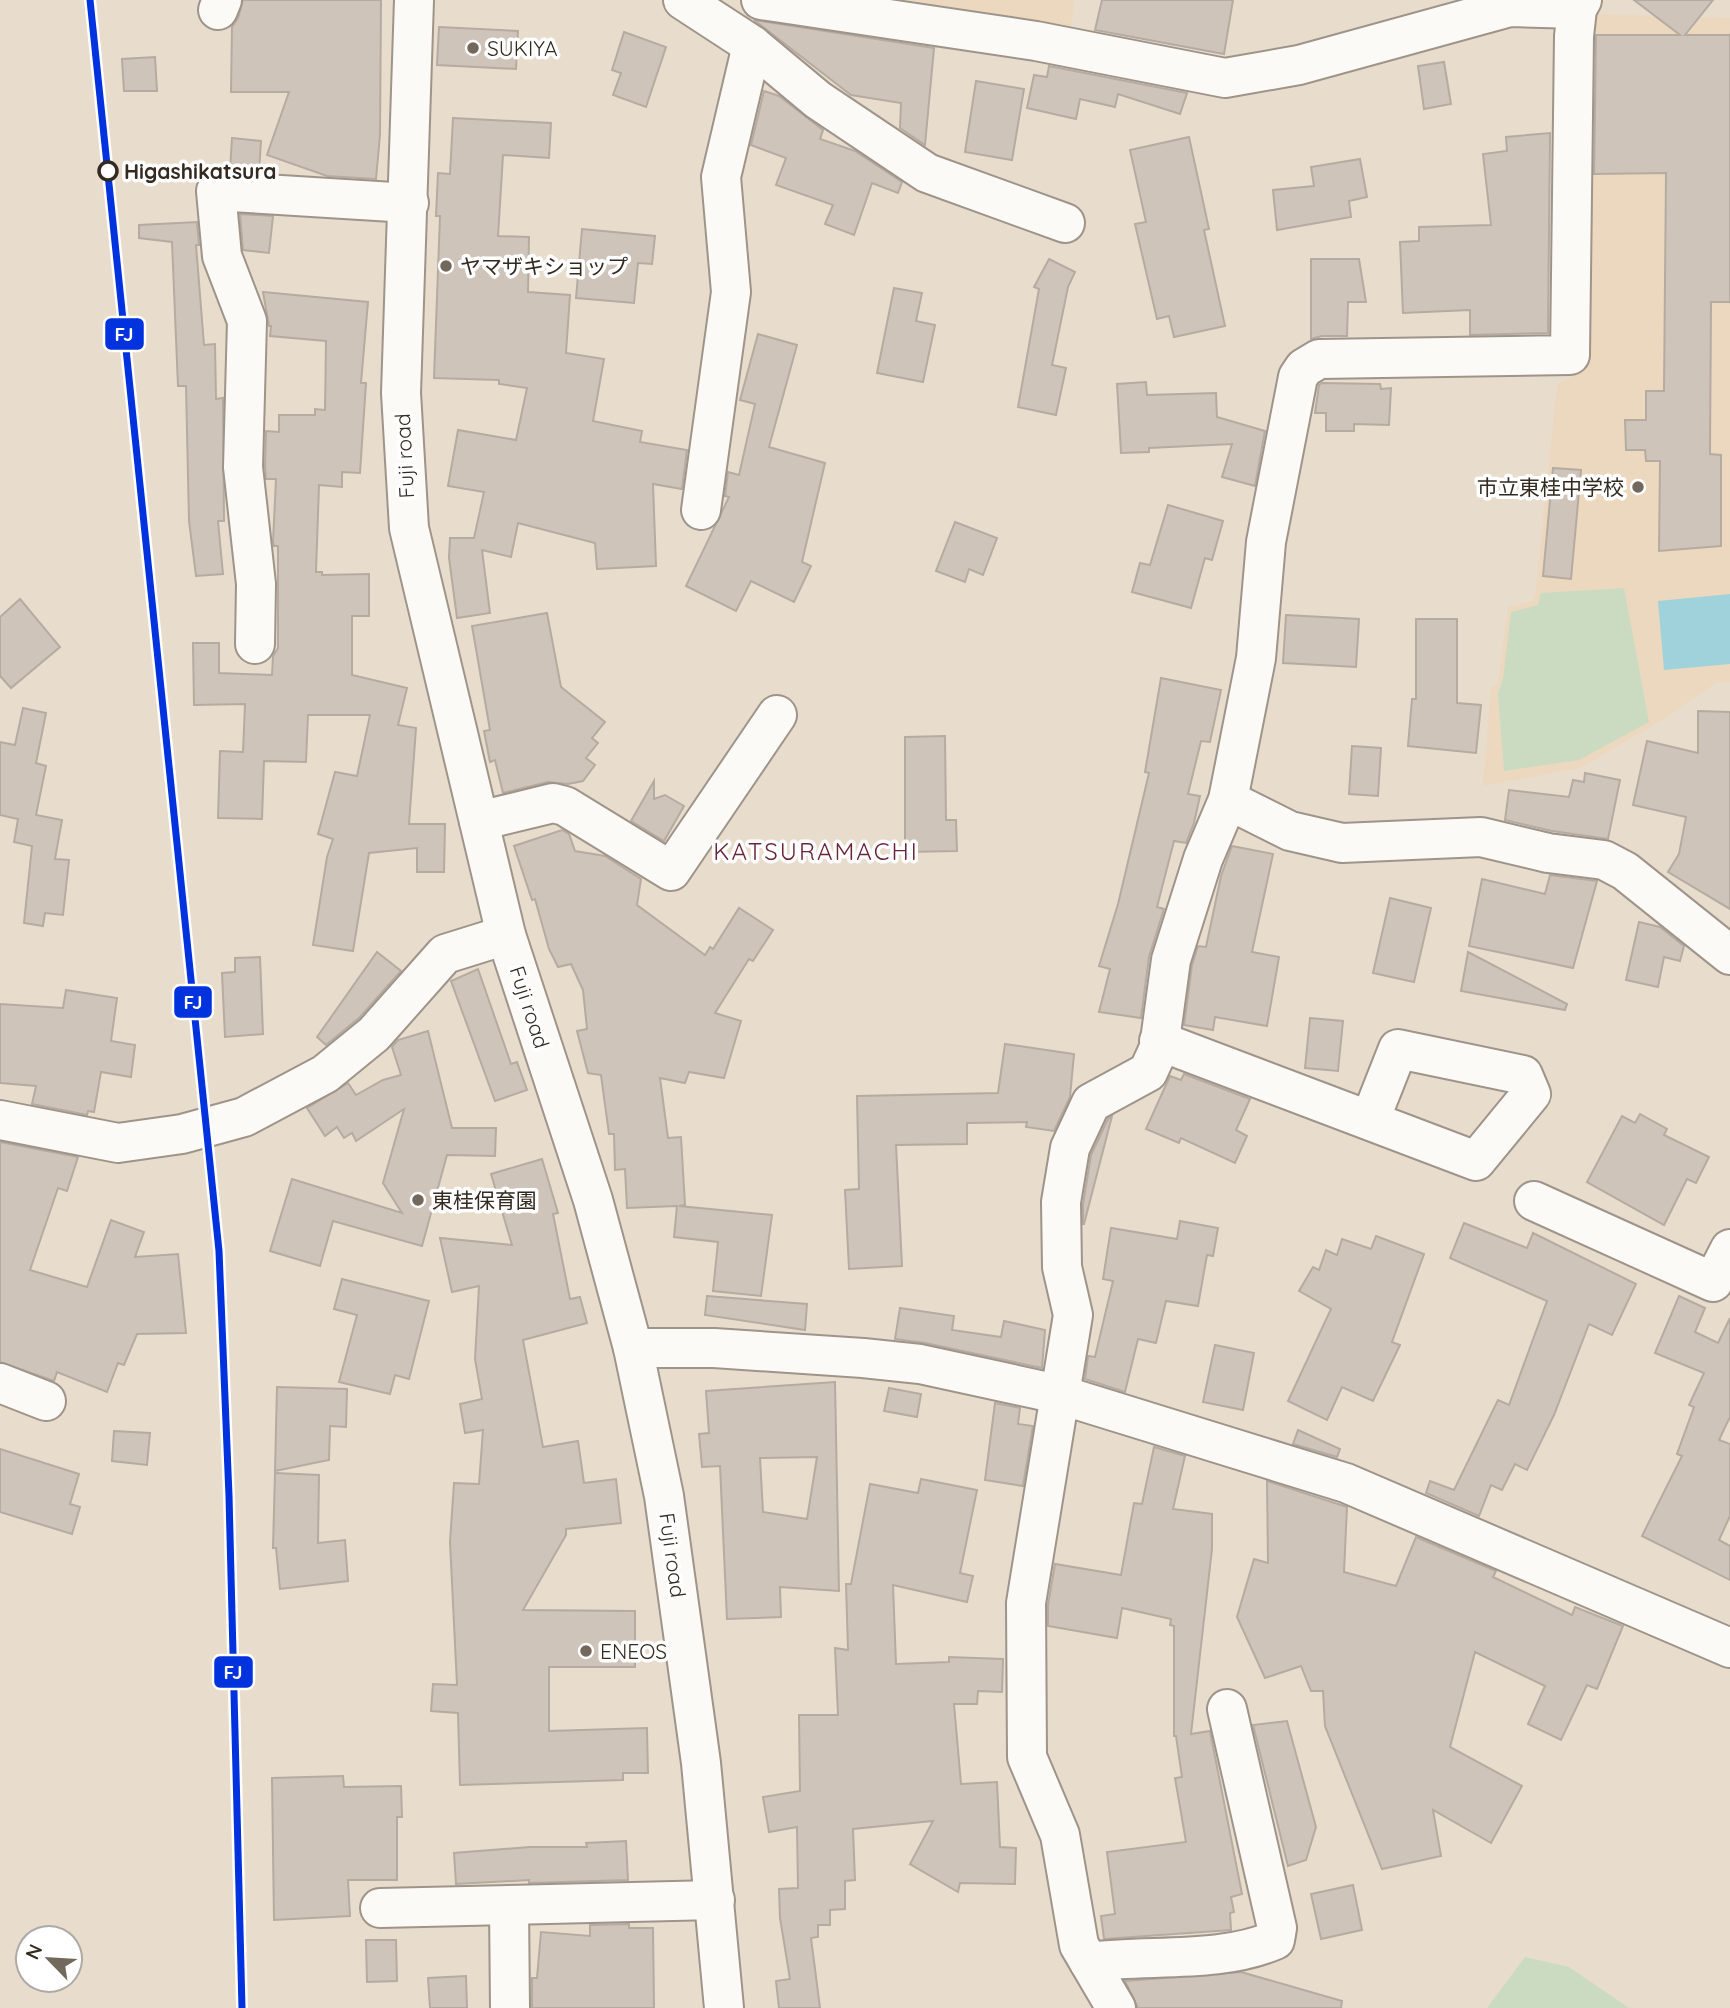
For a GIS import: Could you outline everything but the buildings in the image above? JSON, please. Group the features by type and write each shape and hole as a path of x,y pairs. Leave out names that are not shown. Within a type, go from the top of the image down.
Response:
{"main road":[{"name":"Fuji road","path":"414,0 401,393 409,528 506,935 593,1200 633,1348 664,1496 702,1763 724,2008"},
{"path":"683,0 752,46 818,100 927,173 1065,223"},
{"path":"761,0 1037,41 1224,78 1299,65 1506,3 1579,4 1570,355 1319,359 1304,368 1298,377 1266,542 1256,658 1228,800 1203,859 1171,960 1159,1041 1148,1072 1091,1103 1070,1148 1061,1202 1062,1267 1073,1314 1026,1603 1027,1758 1060,1835 1079,1945 1116,2008"},
{"path":"701,510 731,292 721,177 752,46"},
{"path":"255,644 256,584 243,467 247,321 222,256 216,191 409,203"},
{"path":"479,821 554,803 565,806 671,871 777,715"},
{"path":"1228,800 1290,831 1342,843 1481,837 1548,853 1604,860 1625,871 1730,955"},
{"path":"0,1120 117,1143 182,1134 244,1117 325,1074 374,1034 445,954 506,935"},
{"path":"1159,1041 1370,1120"},
{"path":"1534,1201 1713,1282 1730,1249"},
{"path":"633,1348 714,1348 863,1357 920,1364 1058,1394 1346,1483 1730,1648"},
{"path":"0,1382 46,1401"},
{"path":"1090,1962 1207,1954 1258,1947 1275,1940 1277,1928 1227,1709"},
{"path":"380,1908 715,1900"},
{"path":"509,1905 510,2008"}],"shaded area":[{"path":"906,0 1074,0 1071,26"},
{"name":"市立東桂中学校","path":"1587,14 1730,18 1730,682 1716,683 1661,721 1580,768 1483,786 1491,687 1498,684 1508,607 1533,601 1536,589 1557,385 1584,369"}],"green space":[{"path":"1624,588 1649,722 1579,760 1504,771 1498,693 1503,679 1511,612 1538,605 1541,593"},
{"path":"1525,1957 1569,1967 1629,2008 1487,2008"}],"water":[{"path":"1730,594 1730,664 1664,670 1658,601"}],"transit line":[{"name":"FJ","path":"90,0 219,1251 229,1496 242,2008"}],"place":[{"name":"SUKIYA","path":"473,48"},
{"name":"Higashikatsura","path":"108,171"},
{"name":"ヤマザキショップ","path":"446,266"},
{"name":"市立東桂中学校","path":"1638,487"},
{"name":"東桂保育園","path":"418,1200"},
{"name":"ENEOS","path":"586,1651"}],"district":[{"name":"KATSURAMACHI","path":"816,851"}]}
